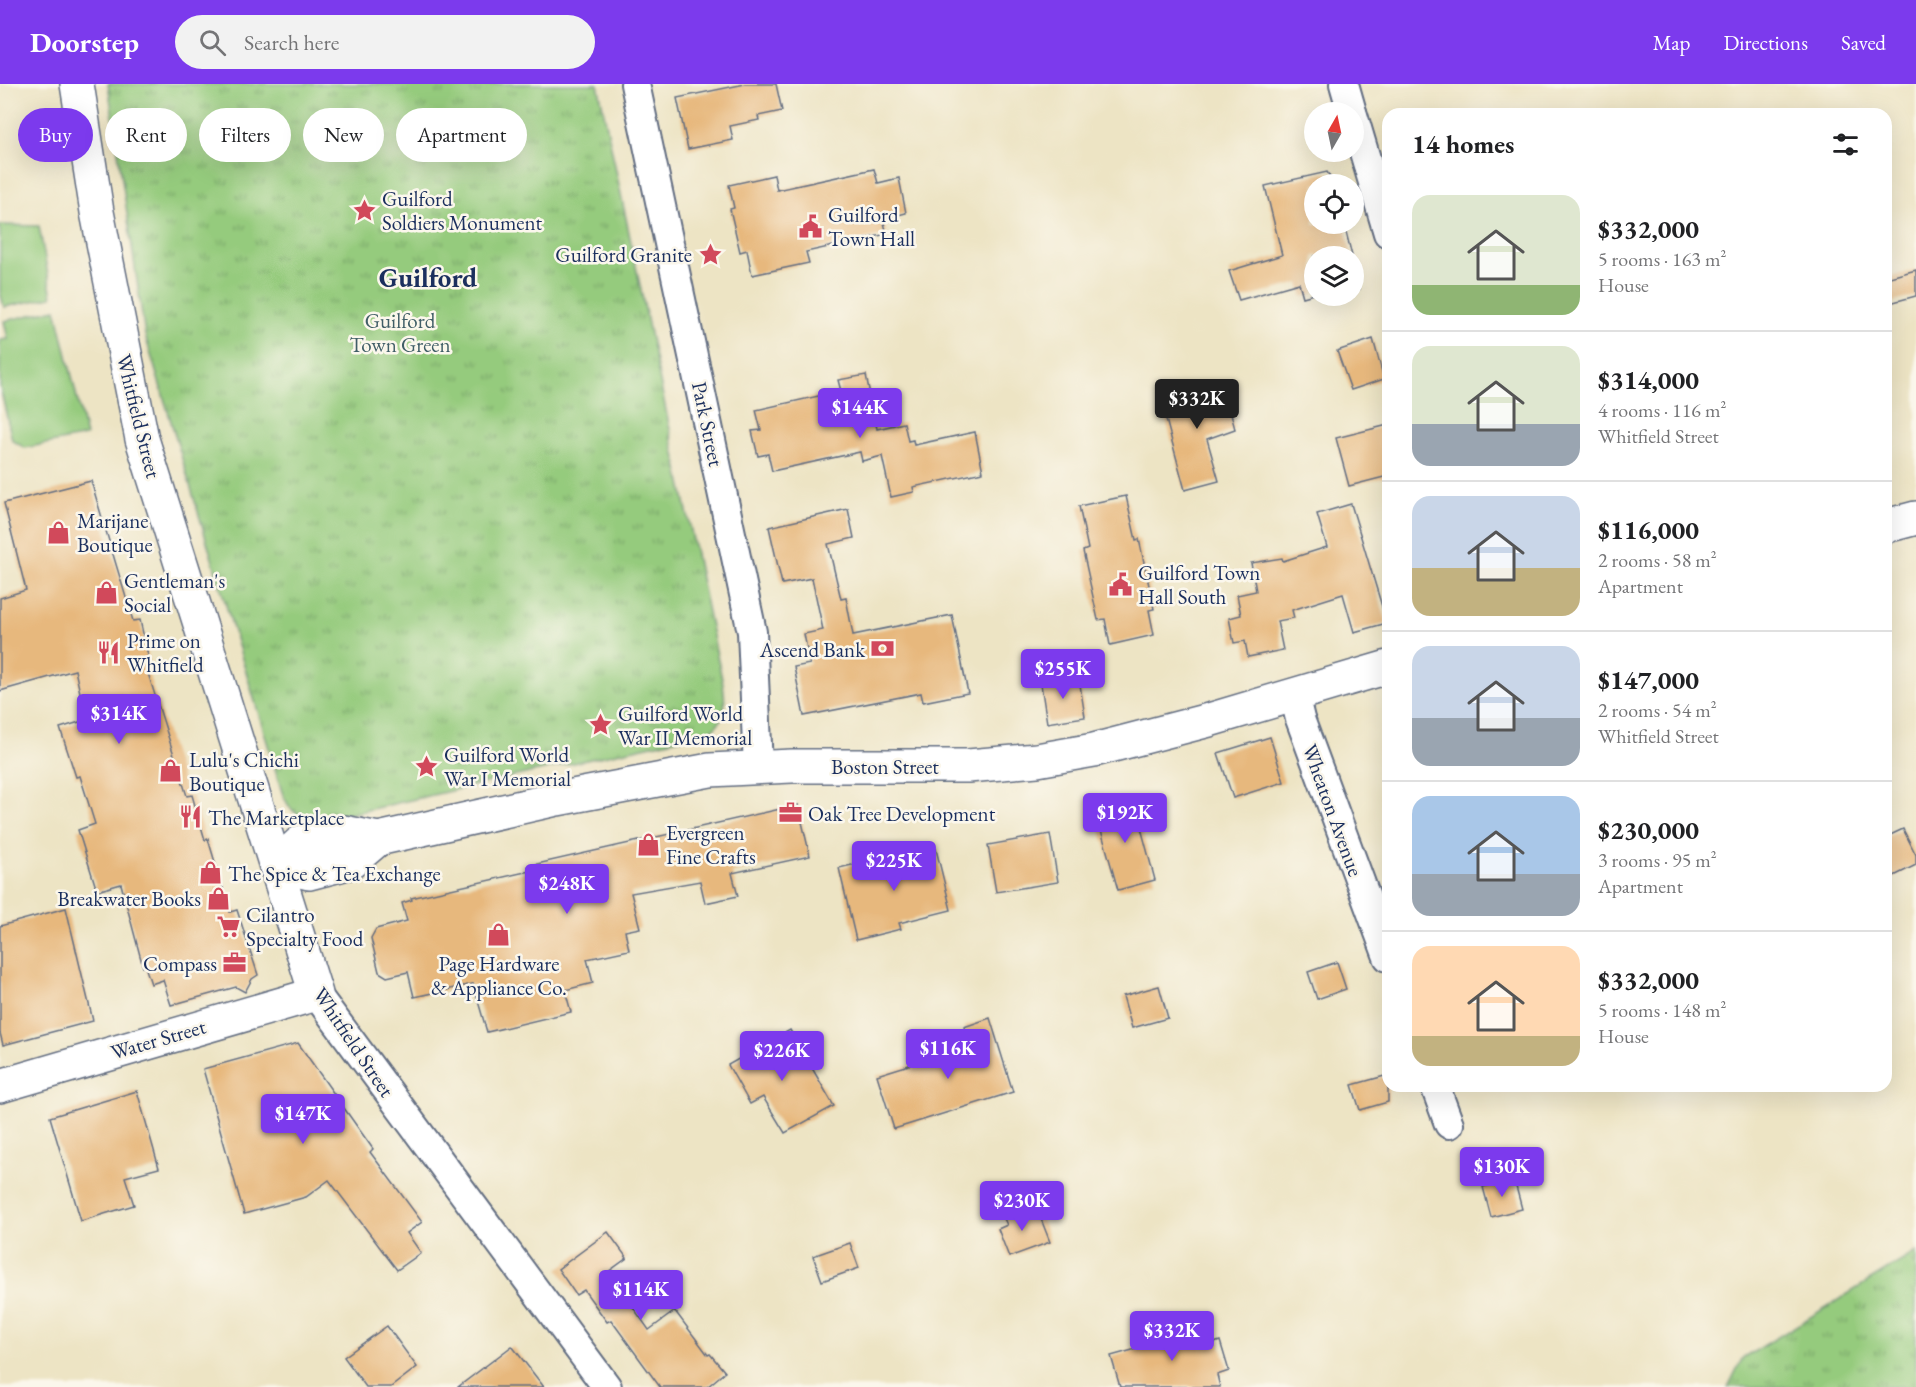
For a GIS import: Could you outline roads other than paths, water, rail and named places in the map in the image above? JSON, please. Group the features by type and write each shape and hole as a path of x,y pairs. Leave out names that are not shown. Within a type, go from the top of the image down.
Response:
{"main road":[{"name":"Whitfield Street","path":"77,84 99,224 142,440 316,994"},
{"path":"1892,524 1916,518"},
{"name":"Boston Street","path":"276,865 309,873 351,862 378,839 627,785 710,770 758,766 968,766 1037,760 1094,750 1382,669"},
{"name":"Water Street","path":"0,1086 316,994"}],"street":[{"name":"Park Street","path":"635,84 752,632 758,766"},
{"path":"1344,84 1349,102"},
{"path":"1364,151 1382,213"},
{"name":"Wheaton Avenue","path":"1294,695 1300,718 1382,941"},
{"name":"Whitfield Street","path":"316,994 607,1387"},
{"path":"1437,1092 1449,1124"}],"place":[{"name":"Guilford Soldiers Monument","path":"364,210"},
{"name":"Guilford Town Hall","path":"810,226"},
{"name":"Guilford Granite","path":"710,254"},
{"name":"Marijane Boutique","path":"59,532"},
{"name":"Guilford Town Hall South","path":"1120,584"},
{"name":"Gentleman's Social","path":"106,592"},
{"name":"Ascend Bank","path":"883,649"},
{"name":"Prime on Whitfield","path":"109,652"},
{"name":"Guilford World War II Memorial","path":"600,725"},
{"name":"Guilford World War I Memorial","path":"426,766"},
{"name":"Lulu's Chichi Boutique","path":"171,771"},
{"name":"Oak Tree Development","path":"790,813"},
{"name":"The Marketplace","path":"190,817"},
{"name":"Evergreen Fine Crafts","path":"648,844"},
{"name":"The Spice & Tea Exchange","path":"210,873"},
{"name":"Breakwater Books","path":"219,898"},
{"name":"Cilantro Specialty Food","path":"228,926"},
{"name":"Page Hardware & Appliance Co.","path":"499,935"},
{"name":"Compass","path":"235,963"}],"district":[{"name":"Guilford","path":"428,277"}],"park label":[{"name":"Guilford Town Green","path":"400,332"}]}
